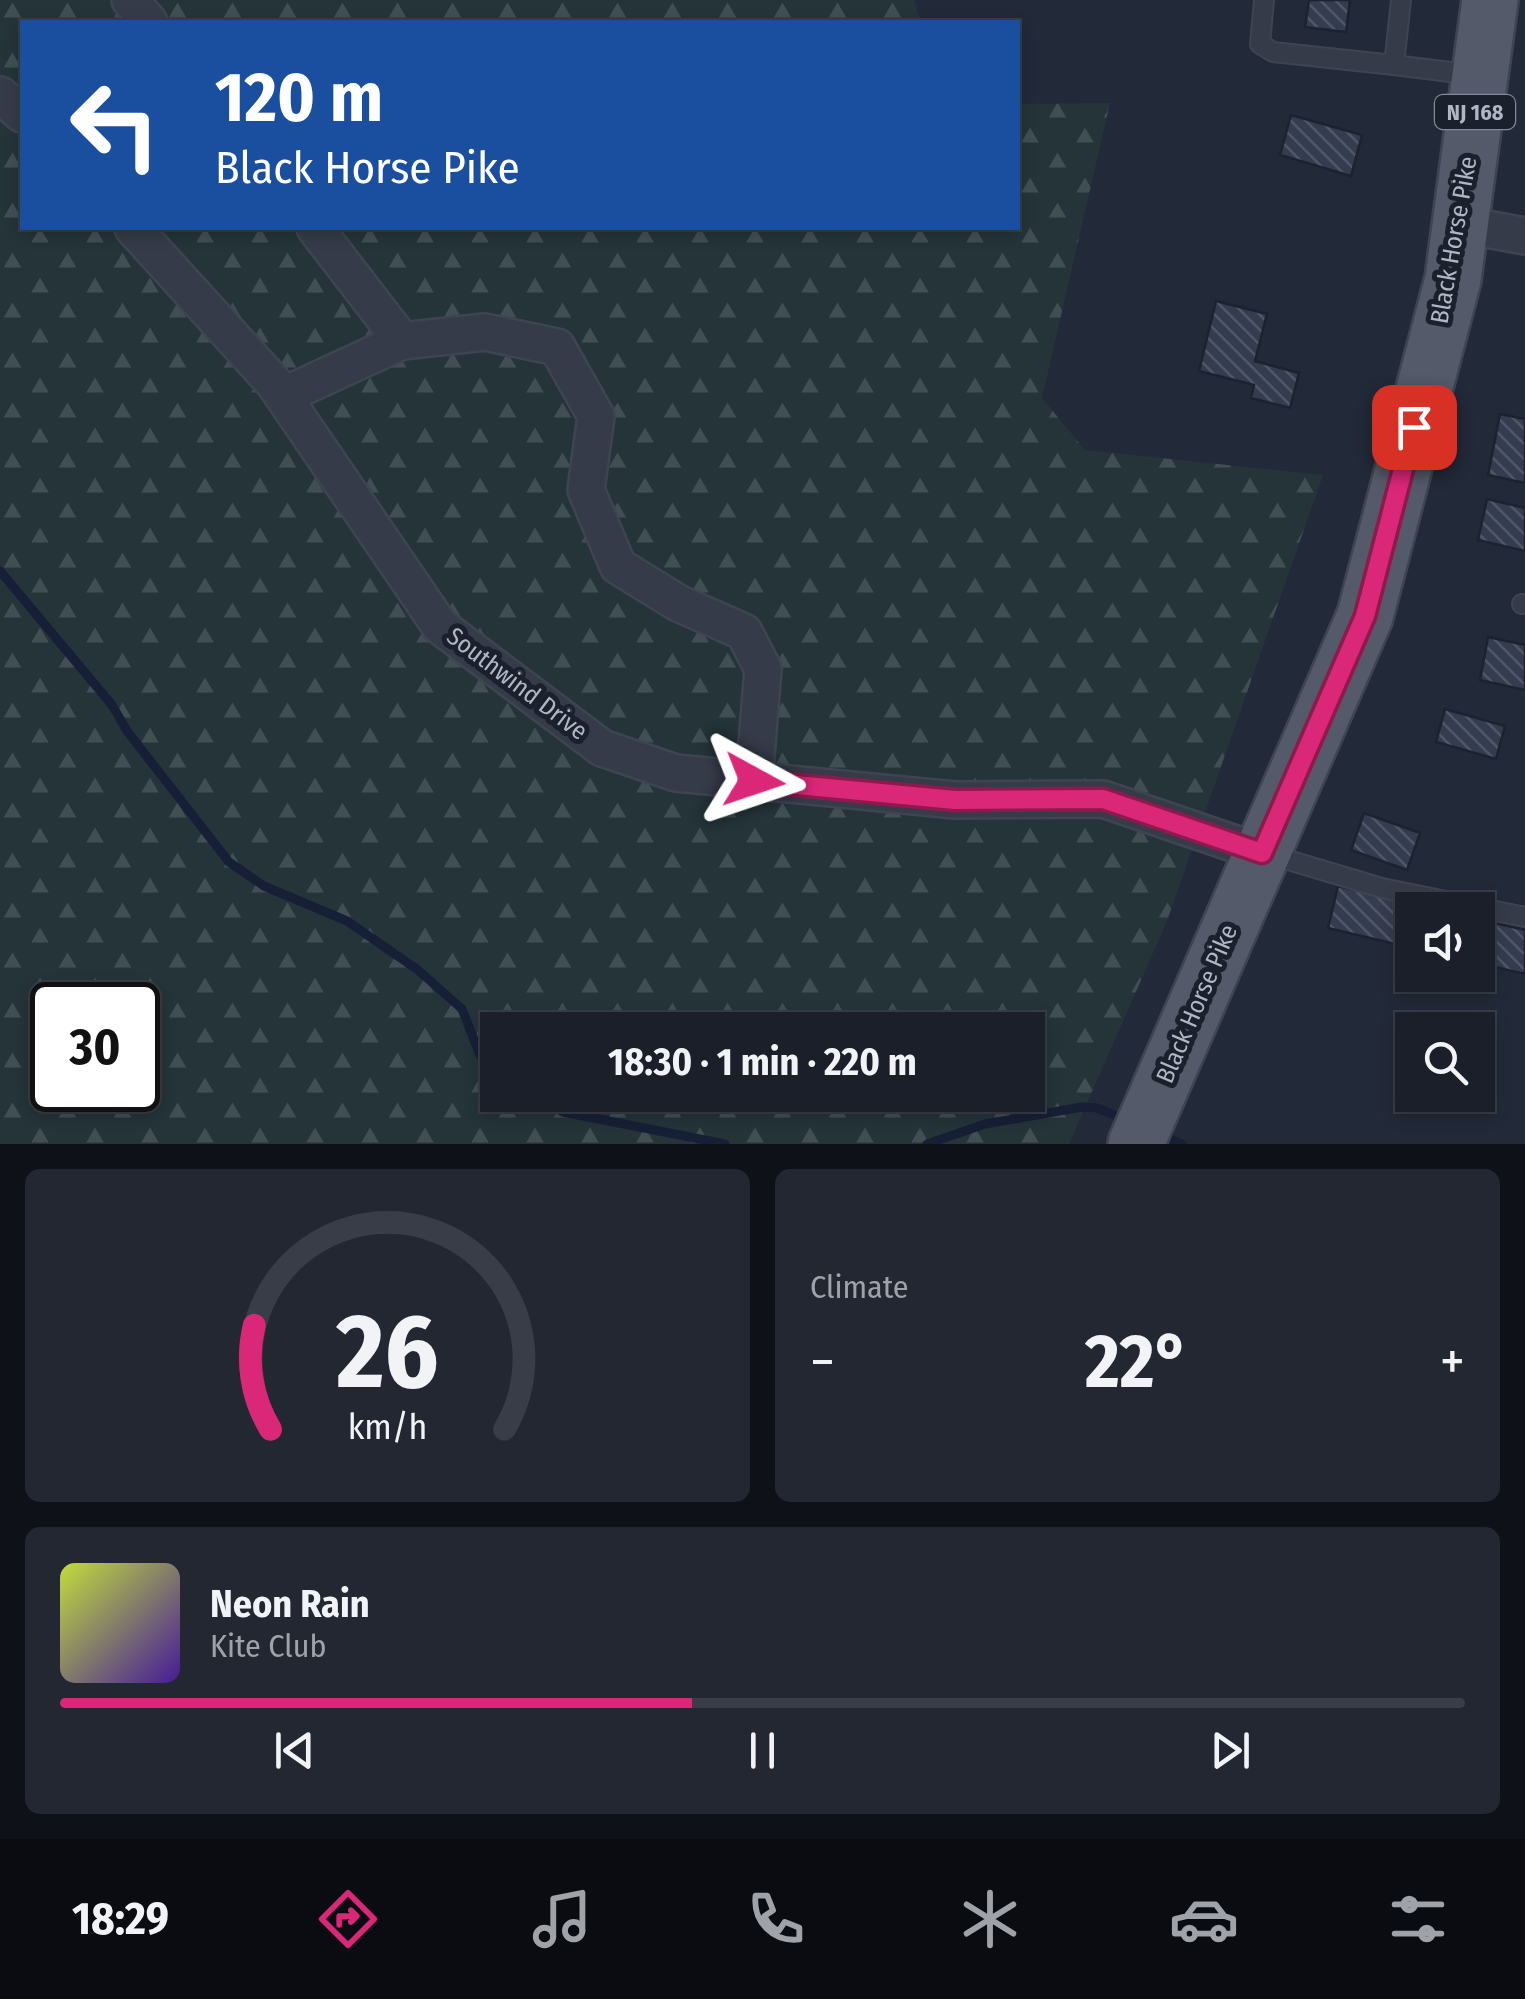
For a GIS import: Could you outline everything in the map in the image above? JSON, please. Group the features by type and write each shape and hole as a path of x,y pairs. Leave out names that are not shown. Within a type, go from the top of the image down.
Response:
{"main road":[{"name":"Black Horse Pike","path":"1136,1144 1365,616 1453,279 1490,0"}],"street":[{"path":"130,0 147,20"},
{"path":"0,95 20,112"},
{"path":"1460,224 1525,236"},
{"name":"Southwind Drive","path":"135,230 283,396 440,626 602,748 676,773 754,781 955,800 1103,799 1262,853"},
{"path":"317,230 402,342"},
{"path":"283,396 402,342 485,332 557,347 596,416 586,490 618,566 678,603 744,632 763,669 754,781"}],"lane":[{"path":"1264,0 1260,44 1273,52 1480,76"},
{"path":"1394,65 1401,0"},
{"path":"1262,853 1382,888 1525,918"}],"green space":[{"path":"0,0 914,0 920,20 20,20 20,230 1020,230 1020,104 1110,103 1042,398 1085,450 1323,475 1167,921 1069,1144 0,1144"}],"building":[{"path":"1309,0 1350,0 1346,32 1305,27"},
{"path":"1291,115 1362,135 1351,176 1280,155"},
{"path":"1216,301 1267,314 1255,361 1299,373 1290,408 1251,398 1254,385 1199,371"},
{"path":"1500,414 1525,419 1525,483 1488,475"},
{"path":"1487,499 1525,508 1525,551 1478,540"},
{"path":"1488,637 1525,645 1525,690 1480,680"},
{"path":"1445,709 1505,726 1496,759 1436,742"},
{"path":"1364,813 1420,833 1407,870 1351,850"},
{"path":"1338,886 1395,899 1395,944 1328,928"},
{"path":"1495,923 1525,930 1525,974 1495,967"}],"waterway":[{"path":"0,571 112,705 127,731 229,862 264,886 347,921 418,970 462,1009 480,1055"},
{"path":"927,1144 985,1124 1082,1107 1097,1108 1129,1121"},
{"path":"563,1112 725,1144"},
{"path":"1162,1135 1182,1144"}],"route":[{"path":"754,781 955,800 1103,799 1262,853 1365,616 1414,427"}]}
